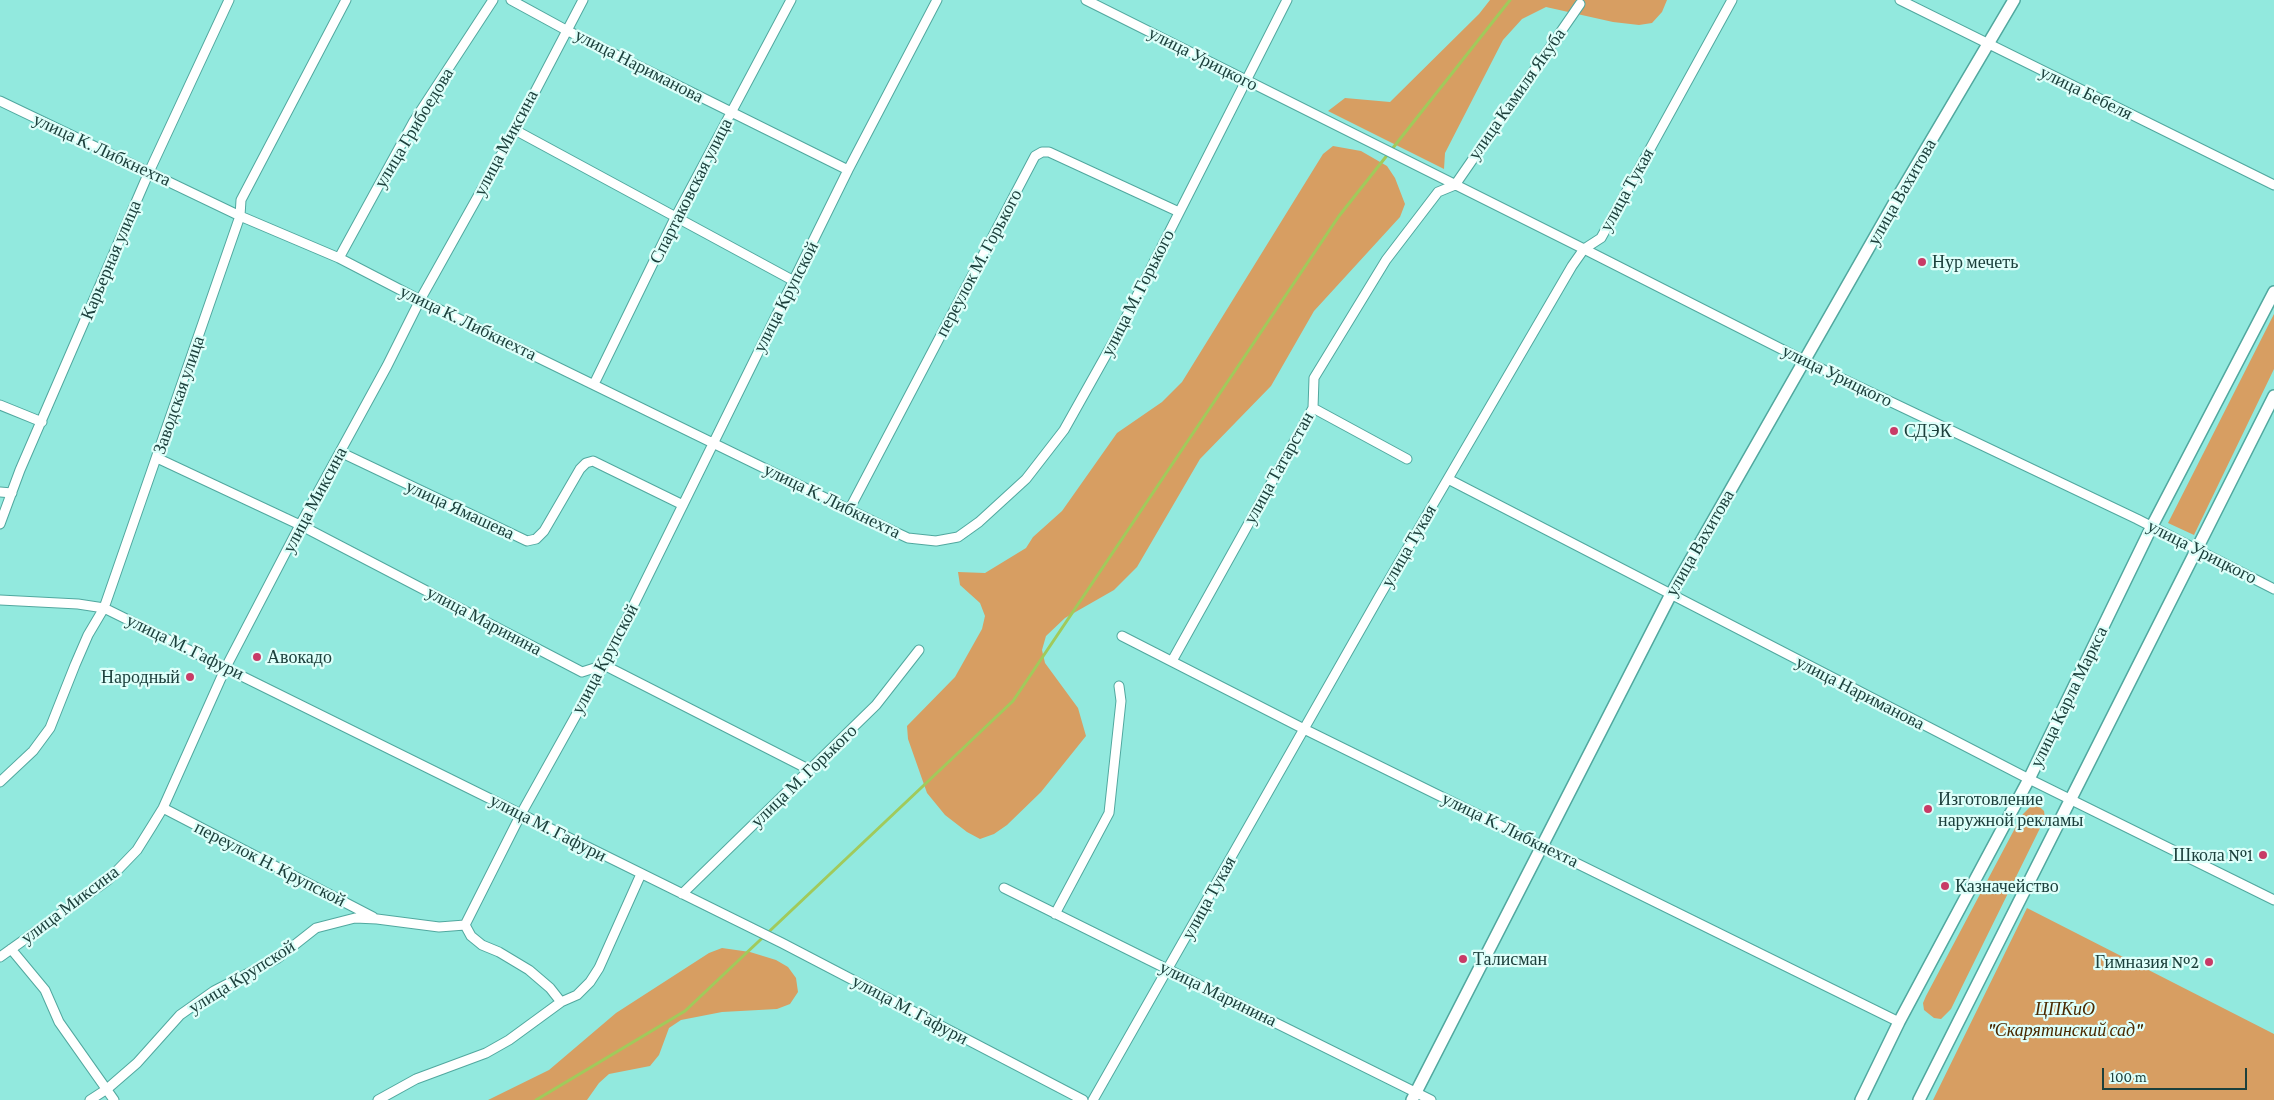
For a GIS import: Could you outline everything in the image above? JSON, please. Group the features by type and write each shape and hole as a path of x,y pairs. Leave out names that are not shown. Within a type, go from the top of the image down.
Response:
{"main road":[{"name":"улица Вахитова","path":"1414,1096 1670,596 2014,0"},
{"name":"улица Карла Маркса","path":"1861,1100 1899,1022 2029,779 2152,526 2274,292"},
{"path":"1919,1100 2072,800 2274,396"}],"street":[{"name":"Карьерная улица","path":"0,524 149,172 229,0"},
{"name":"Заводская улица","path":"0,782 33,752 50,728 88,635 104,608 240,216 241,200 346,0"},
{"name":"улица Грибоедова","path":"339,258 414,121 493,0"},
{"name":"улица Нариманова","path":"511,0 566,30 848,170"},
{"name":"улица Миксина","path":"0,957 108,880 137,850 163,808 226,667 420,300 515,130 583,0"},
{"name":"Спартаковская улица","path":"594,384 730,112 792,0"},
{"name":"улица Крупской","path":"90,1100 108,1089 137,1063 180,1015 202,999 278,958 316,928 355,918 439,927 465,925 521,814 604,665 848,170 937,0"},
{"name":"улица Урицкого","path":"1086,0 1805,361 2152,526 2274,589"},
{"name":"улица М. Горького","path":"936,541 958,537 979,522 1026,479 1041,462 1082,400 1287,0"},
{"name":"улица Тукая","path":"1093,1100 1448,479 1584,249 1601,238 1732,0"},
{"name":"улица Бебеля","path":"1900,0 1987,45 2274,185"},
{"name":"улица Камиля Якуба","path":"1455,185 1580,4"},
{"name":"улица К. Либкнехта","path":"0,101 4,108 149,172 240,216 339,258 420,300 908,538 936,541"},
{"path":"515,130 794,281"},
{"name":"переулок М. Горького","path":"849,510 1035,156 1042,152 1049,152 1179,212"},
{"name":"улица Татарстан","path":"1172,662 1314,408 1314,378 1386,260 1438,192 1455,185"},
{"path":"0,405 42,422"},
{"path":"1314,408 1407,459"},
{"name":"улица Ямашева","path":"340,452 527,541 536,539 544,531 580,469 586,463 593,461 683,505"},
{"name":"улица Маринина","path":"157,458 300,525 582,672 604,665"},
{"name":"улица Нариманова","path":"1448,479 1670,596 2029,779 2274,900"},
{"path":"0,492 12,493"},
{"name":"улица М. Гафури","path":"0,600 78,604 104,608 782,943 1082,1100"},
{"name":"улица К. Либкнехта","path":"1122,636 1304,729 1899,1022"},
{"name":"улица М. Горького","path":"682,894 876,705 919,650"},
{"path":"604,665 810,770"},
{"path":"1055,914 1109,813 1122,700 1119,686"},
{"name":"переулок Н. Крупской","path":"163,808 377,919"},
{"path":"378,1100 416,1080 486,1054 509,1040 561,1002 577,995 590,982 599,968 641,874"},
{"name":"улица Маринина","path":"1004,888 1169,969 1414,1096 1431,1100"},
{"path":"465,925 471,936 482,945 499,952 529,970 550,988 561,1002"},
{"path":"11,950 45,990 58,1022 108,1089 114,1100"}],"green space":[{"path":"1490,0 1667,0 1662,12 1652,23 1639,25 1613,22 1546,7 1522,19 1503,40 1445,153 1444,169 1328,111 1345,98 1390,102 1479,14"},
{"path":"1333,146 1361,151 1387,166 1395,178 1405,204 1400,217 1314,311 1271,386 1200,459 1137,567 1114,590 1065,618 1046,636 1042,650 1045,663 1078,708 1086,736 1041,792 1007,825 994,834 980,839 967,832 945,815 927,793 908,739 907,726 955,677 982,629 985,616 980,603 960,585 958,572 985,573 1026,548 1033,537 1062,511 1117,433 1162,402 1182,382 1323,154"},
{"path":"2274,314 2274,369 2194,535 2168,523"},
{"path":"2032,805 2039,806 2044,811 2045,818 1951,1009 1941,1019 1934,1018 1924,1010 1923,1003 1926,996 2022,815"},
{"name":"ЦПКиО \"Скарятинский сад\"","path":"2027,908 2274,1034 2274,1100 1933,1100"},
{"path":"722,948 750,952 776,960 788,967 796,978 798,992 790,1004 777,1009 722,1012 681,1020 669,1028 659,1055 650,1066 609,1074 599,1083 587,1100 488,1100 549,1070 616,1013 709,953"}],"waterway":[{"path":"536,1100 685,1011 1013,701 1339,216 1510,0"}],"place":[{"name":"Нур мечеть","path":"1922,262"},
{"name":"СДЭК","path":"1894,431"},
{"name":"Авокадо","path":"257,657"},
{"name":"Народный","path":"190,677"},
{"name":"Изготовление наружной рекламы","path":"1928,809"},
{"name":"Школа №1","path":"2263,855"},
{"name":"Казначейство","path":"1945,886"},
{"name":"Талисман","path":"1463,959"},
{"name":"Гимназия №2","path":"2209,962"}]}
